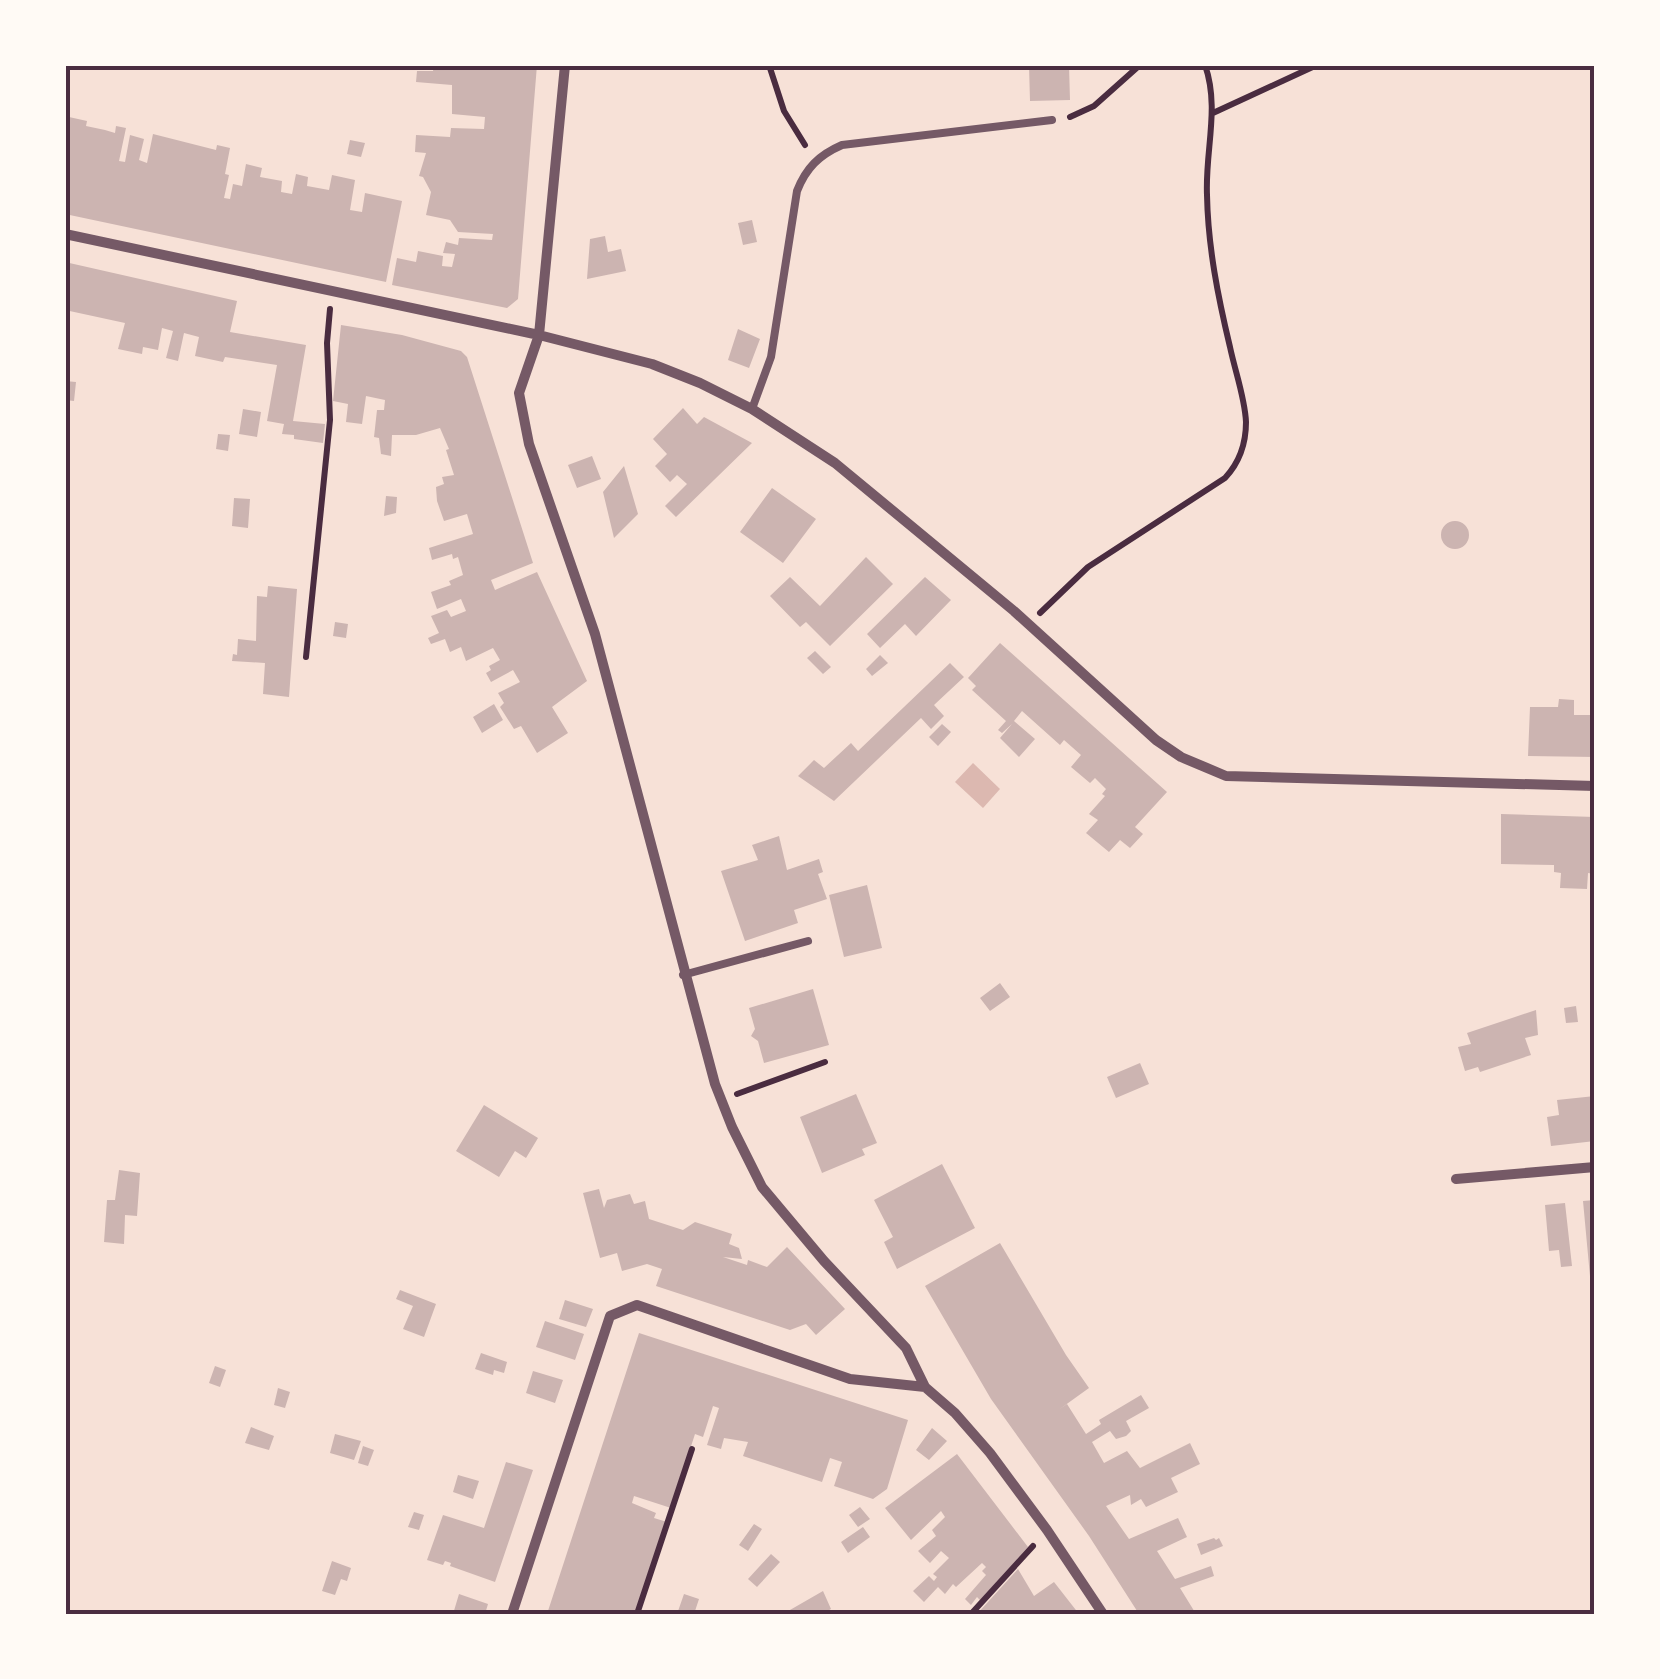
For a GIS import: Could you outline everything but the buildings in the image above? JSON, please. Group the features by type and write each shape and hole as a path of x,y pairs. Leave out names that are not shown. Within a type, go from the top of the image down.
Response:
{"street":[{"path":"565,65 540,334 519,393 529,444 595,634 722,1100 762,1186 906,1348 925,1386 982,1444 1048,1530 1103,1614"},
{"path":"65,234 540,334 652,364 752,409 835,463 1028,624 1156,740 1181,758 1226,776 1595,786"},
{"path":"1456,1179 1595,1168"},
{"path":"512,1614 610,1316 637,1305 850,1378 925,1386"}],"lane":[{"path":"752,409 771,357 796,192 802,176 815,160 842,145 1052,120"},
{"path":"685,974 808,941"}],"path":[{"path":"769,65 784,111 815,160"},
{"path":"1052,120 1076,116 1094,106 1140,65"},
{"path":"1028,624 1088,567 1224,478 1235,467 1242,451 1246,420 1214,278 1208,204 1212,85 1204,65"},
{"path":"1213,113 1317,65"},
{"path":"306,657 330,420 327,342 331,291"},
{"path":"722,1100 825,1062"},
{"path":"637,1614 692,1449"},
{"path":"970,1614 1048,1530"}],"shaded area":[{"path":"973,763 1000,789 983,808 955,782"}]}
